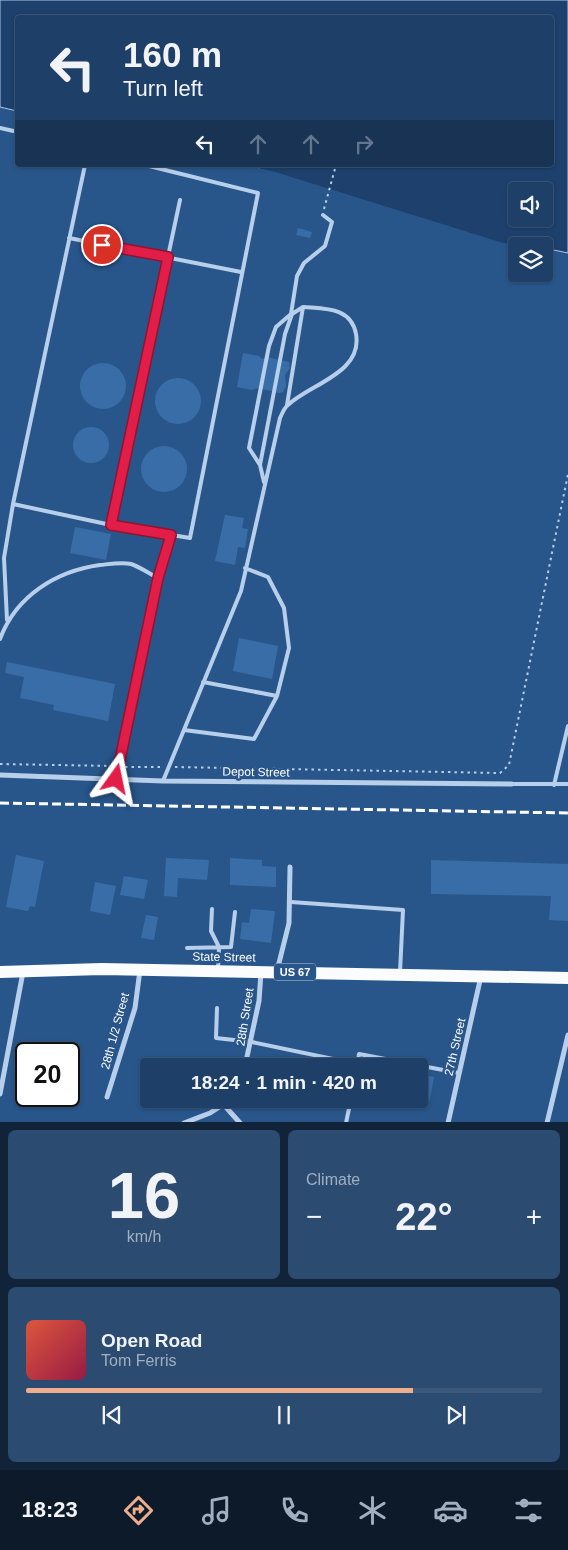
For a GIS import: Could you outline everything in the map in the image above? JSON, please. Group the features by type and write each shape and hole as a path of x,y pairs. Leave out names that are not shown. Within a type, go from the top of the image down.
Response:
{"main road":[{"name":"State Street","path":"0,972 261,971 568,978"}],"street":[{"name":"Depot Street","path":"0,775 163,781 512,784"},
{"path":"277,972 289,923 291,902 290,867"},
{"name":"28th 1/2 Street","path":"107,1097 135,1008 140,970"},
{"path":"0,1094 3,1066 23,971"},
{"name":"28th Street","path":"247,1058 252,1042 261,971"},
{"name":"27th Street","path":"448,1122 481,976"},
{"path":"547,1122 568,1035"},
{"path":"184,1122 219,1108"},
{"path":"227,1108 240,1122"}],"lane":[{"path":"0,128 15,131"},
{"path":"7,620 4,558 13,504 84,167"},
{"path":"13,504 111,525 190,538 258,192 154,167"},
{"path":"111,525 180,200"},
{"path":"260,465 291,314 296,276 304,263 325,246 330,233 332,222 322,215"},
{"path":"69,238 241,272"},
{"path":"163,781 240,591 280,418 287,405 303,307"},
{"path":"264,483 260,465 249,448 269,346 276,327 291,314 303,307 337,310 348,316 355,327 356,348 344,367 287,405"},
{"path":"116,779 158,578 171,535"},
{"path":"0,639 7,620 22,603 49,580 82,568 114,563 131,564 158,578"},
{"path":"184,730 254,739 277,696 289,648 284,608 268,577 245,568"},
{"path":"203,682 277,696"},
{"path":"554,785 568,726"},
{"path":"512,784 568,784"},
{"path":"291,902 403,910 400,974"},
{"path":"212,909 210,931 219,947 218,971"},
{"path":"187,948 231,947 235,912"},
{"path":"217,1008 216,1038 252,1042 325,1058"},
{"path":"359,1058 360,1054 381,1058"},
{"path":"428,1067 459,1073"},
{"path":"346,1122 349,1108"}],"path":[{"path":"322,215 335,167"},
{"path":"0,764 500,773 509,765 568,474"}],"water":[{"path":"0,0 568,0 568,253 553,250 553,237 508,237 508,245 503,245 252,167 554,167 554,15 15,15 15,111 0,107"}],"pier":[{"path":"250,167 272,171 508,243 508,247 404,220"}],"building":[{"path":"298,228 312,232 310,238 296,235"},
{"path":"243,353 259,356 262,359 267,357 289,362 290,368 285,375 286,386 283,392 237,387"},
{"path":"99,363 107,363 116,367 122,373 126,386 122,399 116,405 107,409 99,409 90,405 84,399 80,390 80,382 84,373 90,367"},
{"path":"174,378 182,378 191,382 197,388 201,401 197,414 191,420 182,424 174,424 165,420 159,414 155,405 155,397 159,388 165,382"},
{"path":"91,427 98,428 104,432 108,438 108,452 104,458 98,462 91,463 84,462 78,458 74,452 73,445 74,438 78,432 84,428"},
{"path":"164,446 177,450 183,456 187,469 183,482 177,488 164,492 151,488 145,482 141,469 145,456 151,450"},
{"path":"225,515 244,518 242,528 248,529 245,548 238,547 235,565 215,561"},
{"path":"75,527 111,534 106,560 70,553"},
{"path":"239,638 278,646 272,679 233,671"},
{"path":"7,662 115,684 108,721 53,710 54,705 20,698 24,677 5,673"},
{"path":"16,855 44,861 35,907 30,906 28,911 6,907"},
{"path":"166,858 209,860 207,880 178,878 177,897 164,896"},
{"path":"230,858 262,860 262,866 276,867 276,887 230,885"},
{"path":"431,860 568,864 568,921 549,920 551,896 431,894"},
{"path":"124,876 148,880 144,899 120,895"},
{"path":"95,882 116,886 110,915 90,911"},
{"path":"251,909 275,911 271,943 240,939 242,922 249,923"},
{"path":"146,915 158,917 154,940 141,938"},
{"path":"428,1076 434,1077 428,1103"}],"railway":[{"path":"0,803 568,813"}],"route":[{"path":"102,245 168,257 111,525 171,535 158,578 116,779"}]}
